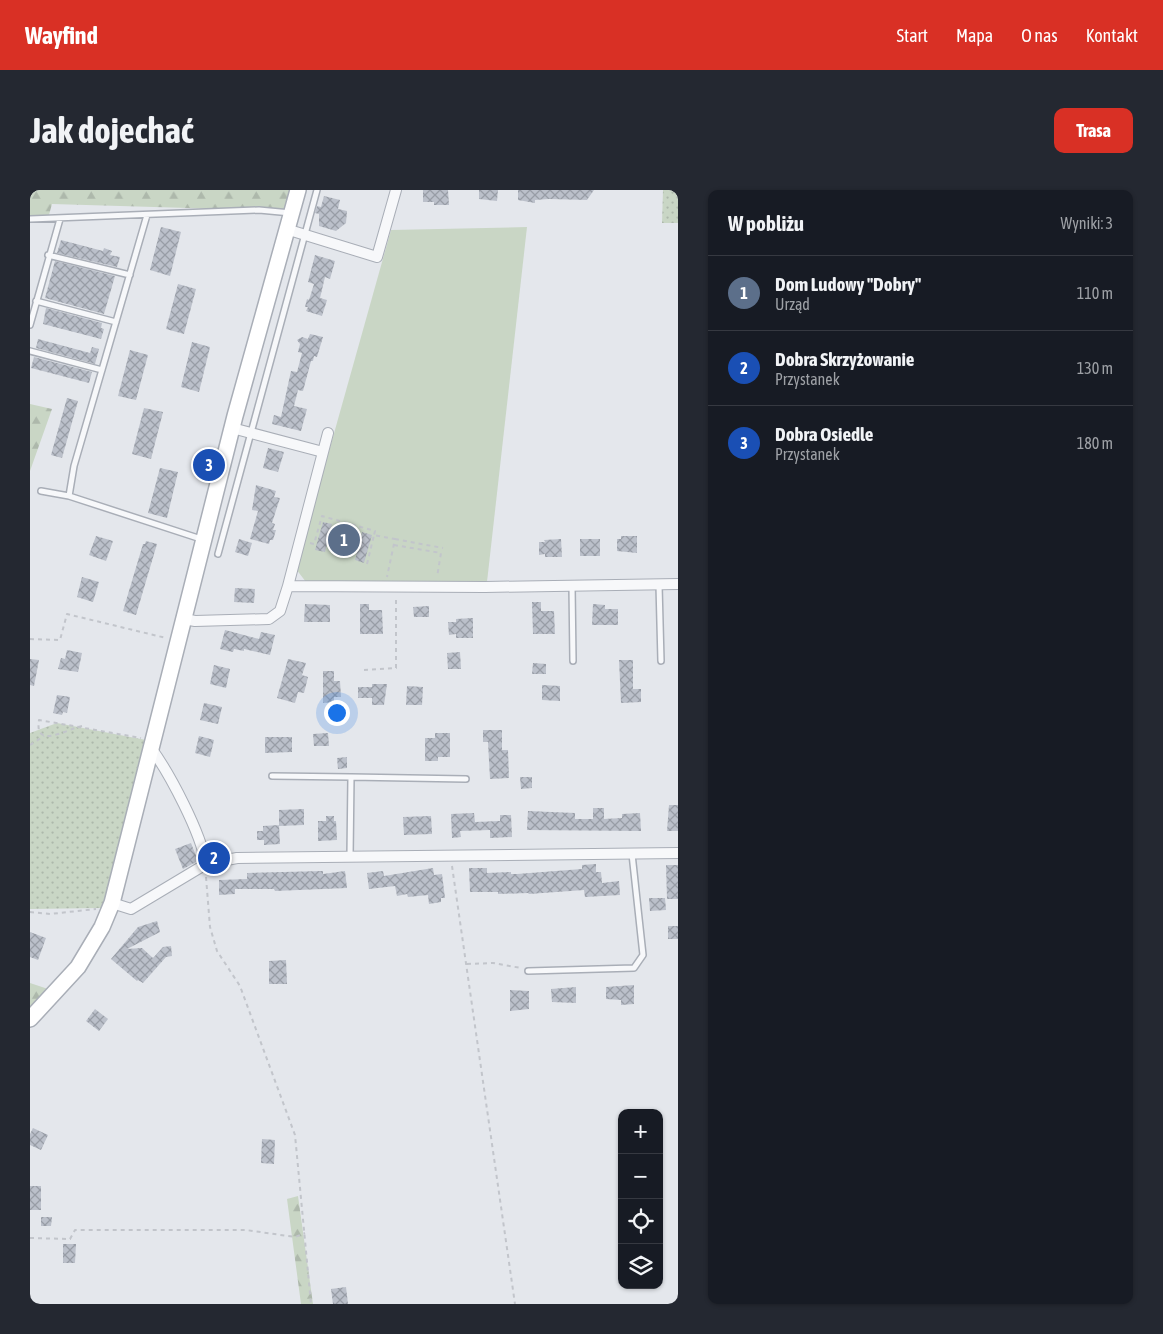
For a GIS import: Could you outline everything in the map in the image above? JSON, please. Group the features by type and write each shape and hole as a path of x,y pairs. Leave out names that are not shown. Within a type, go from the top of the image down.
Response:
{"main road":[{"path":"30,1019 78,967 102,927 112,903 232,428 298,190"}],"street":[{"path":"286,229 377,257 396,190"},
{"path":"232,428 323,452"},
{"path":"184,619 195,621 270,619 280,611 328,433"},
{"path":"288,586 436,587 678,584"},
{"path":"152,744 187,814 204,853 206,864"},
{"path":"112,903 131,909 206,864 237,858 678,854"}],"lane":[{"path":"218,554 316,190"},
{"path":"30,219 259,210 292,213"},
{"path":"69,496 74,466 147,214"},
{"path":"30,325 48,255 60,219"},
{"path":"48,255 130,275"},
{"path":"36,301 116,322"},
{"path":"30,351 102,370"},
{"path":"41,491 69,496 204,540"},
{"path":"659,585 661,662"},
{"path":"572,586 573,661"},
{"path":"272,776 466,779"},
{"path":"350,856 351,777"},
{"path":"528,971 634,968 643,955 632,853"}],"path":[{"path":"300,540 314,544 322,516 375,531 367,564"},
{"path":"374,535 444,548"},
{"path":"364,670 396,668 391,587 395,539"},
{"path":"394,545 441,553 436,587"},
{"path":"30,638 60,640 67,614 178,640"},
{"path":"44,736 39,732 39,720 82,726 152,744"},
{"path":"30,745 44,736 53,736 82,726"},
{"path":"451,855 515,1304"},
{"path":"206,864 210,927 217,951 240,986 295,1135 311,1304"},
{"path":"30,912 50,914 95,909 112,903"},
{"path":"467,964 515,966 528,971"},
{"path":"30,1238 70,1239 75,1230 246,1230 295,1236 305,1233"}],"green space":[{"path":"30,190 298,190 292,211 52,204 47,222 30,221"},
{"path":"663,190 678,190 678,223 662,223"},
{"path":"527,227 487,582 306,582 296,569 391,230"},
{"path":"30,404 52,409 30,471"},
{"path":"57,723 146,740 102,908 30,909 30,733"},
{"path":"30,983 54,991 30,1018"},
{"path":"298,1196 313,1304 301,1304 287,1199"}],"building":[{"path":"423,190 448,190 449,205 434,205 434,202 423,202"},
{"path":"479,190 498,190 497,201 479,199"},
{"path":"518,190 594,190 587,200 549,199 535,200 535,203 518,200"},
{"path":"324,196 340,200 338,209 347,211 346,223 336,231 319,226 319,214 315,213 317,206 321,207"},
{"path":"161,227 181,232 170,276 150,270"},
{"path":"61,240 103,251 104,248 112,251 110,255 120,257 117,267 57,253"},
{"path":"315,255 335,261 330,279 325,277 320,298 327,300 322,316 306,311 308,307 305,307 314,284 308,282"},
{"path":"55,261 115,276 104,314 45,298"},
{"path":"178,284 196,289 184,334 166,329"},
{"path":"46,308 102,323 101,328 104,329 101,339 43,324"},
{"path":"310,334 323,337 317,357 314,356 313,361 311,361 303,391 298,390 294,406 307,409 301,431 272,424 274,415 281,417 291,371 297,372 302,353 298,352 300,344 297,340 302,337 308,339"},
{"path":"38,339 90,353 92,347 99,349 95,364 36,348"},
{"path":"192,342 210,347 199,392 181,387"},
{"path":"130,350 148,355 136,400 118,396"},
{"path":"34,357 92,372 89,383 31,368"},
{"path":"67,398 78,401 62,458 51,455"},
{"path":"144,408 163,412 151,459 132,454"},
{"path":"268,448 284,452 278,472 263,468"},
{"path":"160,468 178,472 167,518 148,513"},
{"path":"256,485 276,491 274,497 280,498 272,523 275,524 273,530 276,530 273,540 270,540 269,544 250,539 258,511 252,510"},
{"path":"323,522 332,524 331,528 361,537 362,532 372,535 364,563 355,560 357,552 327,544 325,552 315,550"},
{"path":"96,536 113,541 106,561 89,555"},
{"path":"621,536 637,536 637,553 617,551 617,539 621,539"},
{"path":"239,539 252,543 248,556 235,552"},
{"path":"561,539 562,557 545,557 545,554 539,555 539,542"},
{"path":"580,539 600,539 600,556 580,556"},
{"path":"146,541 157,544 136,615 123,611 143,544"},
{"path":"82,577 99,582 93,602 77,597"},
{"path":"235,588 255,589 254,603 234,602"},
{"path":"532,602 541,602 541,611 554,611 555,634 533,634"},
{"path":"305,604 330,605 330,622 304,622"},
{"path":"360,604 369,604 369,610 382,610 383,634 360,634"},
{"path":"593,604 605,605 605,609 618,609 618,625 592,625"},
{"path":"429,606 429,617 414,617 413,607"},
{"path":"473,618 473,638 456,638 456,634 449,635 448,622 456,622 456,619"},
{"path":"225,630 259,639 261,632 275,635 270,655 244,649 244,651 234,649 233,652 220,649"},
{"path":"67,650 82,653 78,672 58,669 61,658 65,659"},
{"path":"460,652 461,669 448,669 447,653"},
{"path":"30,659 39,660 34,686 30,685"},
{"path":"288,659 306,663 302,675 308,677 304,693 298,692 295,703 277,698"},
{"path":"619,660 633,660 633,689 641,689 641,702 621,703"},
{"path":"533,663 546,664 546,674 532,674"},
{"path":"214,665 230,669 226,688 210,684"},
{"path":"323,671 334,671 334,681 340,681 341,697 334,697 334,702 323,703"},
{"path":"372,684 387,684 384,705 372,705 372,698 358,698 358,687 372,687"},
{"path":"542,685 560,686 560,701 542,700"},
{"path":"407,686 423,687 422,705 406,705"},
{"path":"57,695 70,697 67,713 63,712 62,715 53,713"},
{"path":"204,703 222,707 218,724 200,720"},
{"path":"483,730 502,730 502,750 508,750 509,778 490,779 488,742 483,742"},
{"path":"328,733 329,746 314,746 313,734"},
{"path":"435,733 450,733 450,757 438,757 438,761 425,761 425,738 435,738"},
{"path":"199,736 214,740 210,757 195,753"},
{"path":"265,737 292,737 292,752 265,753"},
{"path":"347,757 347,768 338,769 337,758"},
{"path":"520,777 532,777 532,788 521,789"},
{"path":"669,805 678,805 678,831 667,831"},
{"path":"593,808 604,808 604,819 622,818 622,814 640,813 641,831 527,830 528,811 575,813 575,819 593,819"},
{"path":"304,809 304,825 279,826 279,810"},
{"path":"474,813 475,822 500,821 500,815 511,815 512,837 490,838 490,830 460,831 461,837 452,838 451,814"},
{"path":"326,816 334,816 337,840 318,841 318,821 326,821"},
{"path":"431,816 432,834 404,835 403,817"},
{"path":"279,825 280,844 264,845 264,840 257,840 257,831 263,831 263,826"},
{"path":"191,843 198,861 183,869 175,849"},
{"path":"596,864 596,872 601,872 602,883 619,881 620,895 585,897 584,890 529,894 470,892 469,868 487,868 487,873 511,872 511,874 517,874 582,869 582,865"},
{"path":"666,865 678,865 678,899 667,899"},
{"path":"433,868 434,875 442,874 445,898 441,898 441,902 429,904 428,895 408,897 407,894 397,896 395,886 369,889 367,873 383,871 384,876"},
{"path":"323,871 323,874 345,871 347,888 275,891 274,889 235,889 235,894 219,895 219,880 247,879 247,873"},
{"path":"649,898 665,898 666,910 650,911"},
{"path":"157,921 160,932 127,949 142,948 153,958 163,947 171,946 172,956 166,957 143,983 137,981 111,959 138,927"},
{"path":"668,926 678,926 678,939 668,939"},
{"path":"30,932 46,938 38,960 30,957"},
{"path":"286,960 287,984 269,984 269,961"},
{"path":"634,985 634,1004 621,1005 621,1000 606,999 606,987"},
{"path":"576,987 576,1003 552,1002 551,989"},
{"path":"510,990 529,991 529,1009 510,1011"},
{"path":"95,1009 108,1019 99,1031 86,1021"},
{"path":"33,1128 48,1135 41,1150 30,1145 30,1134"},
{"path":"262,1139 275,1140 274,1164 261,1163"},
{"path":"30,1186 41,1186 41,1210 30,1210"},
{"path":"41,1217 52,1217 51,1226 41,1226"},
{"path":"63,1244 76,1244 75,1263 63,1263"},
{"path":"346,1287 348,1304 333,1304 331,1289"}],"place":[{"name":"Dobra Osiedle","path":"209,465"},
{"name":"Dom Ludowy \"Dobry\"","path":"344,540"},
{"name":"Dobra Skrzyżowanie","path":"214,858"}]}
